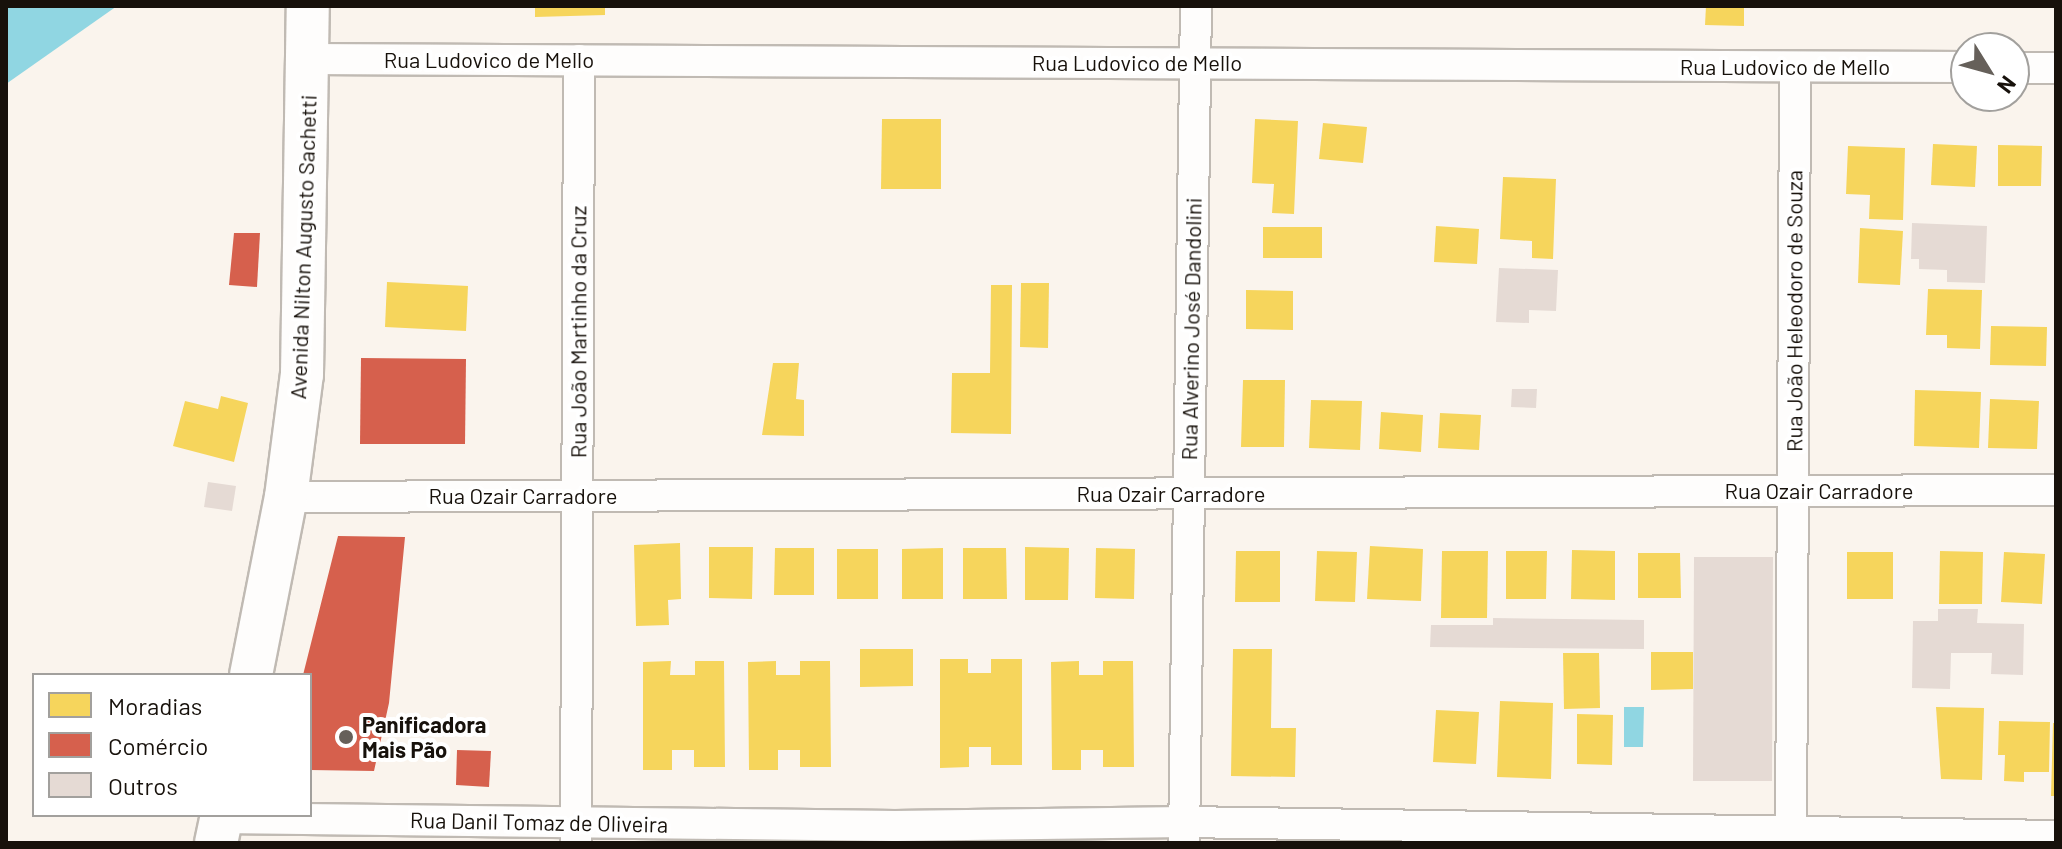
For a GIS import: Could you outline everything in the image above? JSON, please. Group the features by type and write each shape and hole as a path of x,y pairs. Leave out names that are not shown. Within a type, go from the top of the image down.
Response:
{"main road":[{"name":"Avenida Nilton Augusto Sachetti","path":"251,673 286,497 303,360 308,6"}],"street":[{"name":"Rua Alverino José Dandolini","path":"1184,833 1196,6"},
{"name":"Rua Ludovico de Mello","path":"308,59 1950,67"},
{"name":"Rua João Martinho da Cruz","path":"576,833 579,60"},
{"name":"Rua João Heleodoro de Souza","path":"1791,839 1795,67"},
{"path":"2030,68 2056,68"},
{"name":"Rua Ozair Carradore","path":"286,497 2056,490"},
{"name":"Rua Danil Tomaz de Oliveira","path":"220,825 576,833 1184,833 1791,839 2056,836"}],"water":[{"path":"6,6 117,6 6,84"},
{"path":"1624,707 1644,707 1643,747 1624,747"}],"building: Moradias":[{"path":"535,6 605,6 605,15 535,17"},
{"path":"1706,6 1744,6 1744,26 1705,25"},
{"path":"882,119 941,119 941,189 881,189"},
{"path":"1255,119 1298,121 1294,214 1272,213 1274,184 1252,183"},
{"path":"1323,123 1367,127 1363,163 1319,159"},
{"path":"1933,144 1977,146 1975,187 1931,185"},
{"path":"1998,145 2042,146 2041,186 1998,186"},
{"path":"1848,146 1905,148 1903,220 1869,219 1870,195 1846,194"},
{"path":"1503,177 1556,179 1553,259 1532,258 1532,241 1500,239"},
{"path":"1436,226 1479,229 1477,264 1434,262"},
{"path":"1263,227 1322,227 1322,258 1263,258"},
{"path":"1860,228 1903,231 1900,285 1858,283"},
{"path":"387,282 468,286 466,331 385,327"},
{"path":"1021,283 1049,283 1048,348 1020,347"},
{"path":"991,285 1012,285 1011,434 951,433 952,373 990,373"},
{"path":"1928,289 1982,290 1980,349 1947,348 1947,335 1926,335"},
{"path":"1246,290 1293,291 1293,330 1246,329"},
{"path":"1991,326 2047,327 2046,366 1990,365"},
{"path":"773,363 799,363 796,399 804,400 804,436 762,435"},
{"path":"1243,380 1285,380 1284,447 1241,447"},
{"path":"1915,390 1981,392 1979,448 1914,446"},
{"path":"221,396 248,403 234,462 173,446 185,401 218,409"},
{"path":"1990,399 2039,401 2037,449 1988,448"},
{"path":"1311,400 1362,401 1360,450 1309,448"},
{"path":"1381,412 1423,415 1421,452 1379,449"},
{"path":"1440,413 1481,415 1479,450 1438,448"},
{"path":"680,543 681,599 668,600 669,625 636,626 634,545"},
{"path":"1370,546 1423,549 1421,601 1367,599"},
{"path":"709,547 753,547 752,599 709,598"},
{"path":"1025,547 1069,548 1068,600 1025,600"},
{"path":"775,548 814,548 814,595 774,595"},
{"path":"943,548 943,599 902,599 902,549"},
{"path":"963,548 1006,548 1007,599 963,599"},
{"path":"1096,548 1135,549 1134,599 1095,598"},
{"path":"837,549 878,549 878,599 837,599"},
{"path":"1572,550 1615,551 1615,600 1571,599"},
{"path":"1236,551 1280,551 1280,602 1235,602"},
{"path":"1317,551 1357,552 1355,602 1315,601"},
{"path":"1442,551 1488,551 1487,618 1441,618"},
{"path":"1506,551 1547,551 1546,599 1506,599"},
{"path":"1940,551 1983,552 1982,604 1939,604"},
{"path":"1847,552 1893,552 1893,599 1847,599"},
{"path":"2004,552 2045,554 2042,604 2001,602"},
{"path":"1638,553 1680,553 1681,598 1638,598"},
{"path":"860,649 913,649 913,686 860,687"},
{"path":"1233,649 1272,649 1271,728 1296,728 1295,777 1231,776"},
{"path":"1651,652 1693,652 1693,689 1651,690"},
{"path":"1563,653 1599,653 1600,708 1564,709"},
{"path":"940,659 968,659 968,673 991,673 991,659 1022,659 1022,765 991,765 991,747 969,747 969,767 940,768"},
{"path":"671,661 670,675 695,675 695,661 724,661 725,767 694,767 694,750 672,750 672,770 643,770 643,662"},
{"path":"776,661 776,675 800,675 800,661 830,661 831,767 800,767 800,750 778,750 778,770 749,770 748,662"},
{"path":"1079,661 1079,675 1103,675 1103,661 1133,661 1134,767 1103,767 1103,750 1081,750 1081,770 1052,770 1051,662"},
{"path":"1500,701 1553,703 1551,779 1497,777"},
{"path":"1936,707 1984,708 1982,780 1941,779"},
{"path":"1436,710 1479,712 1476,764 1433,762"},
{"path":"1577,714 1613,715 1612,765 1577,764"},
{"path":"1999,721 2050,722 2049,772 2024,772 2024,782 2004,781 2005,755 1998,755"},
{"path":"2053,723 2056,723 2056,796 2051,796"}],"building: Comércio":[{"path":"234,233 260,233 257,287 229,285"},
{"path":"361,358 466,359 465,444 360,444"},
{"path":"338,536 405,537 389,703 374,771 312,770 312,673 304,673"},
{"path":"457,750 491,751 489,787 456,785"}],"building: Outros":[{"path":"1912,223 1987,226 1985,283 1947,282 1947,270 1919,269 1919,259 1911,259"},
{"path":"1499,268 1558,270 1556,311 1529,310 1529,323 1496,322"},
{"path":"1512,389 1537,389 1536,408 1511,407"},
{"path":"208,482 236,486 232,511 204,507"},
{"path":"1694,557 1773,557 1772,781 1693,781"},
{"path":"1938,609 1978,609 1977,623 2024,624 2023,675 1991,674 1992,653 1951,653 1950,689 1912,688 1913,621 1938,621"},
{"path":"1493,618 1644,620 1644,649 1430,647 1431,625 1493,625"}],"place":[{"name":"Panificadora Mais Pão","path":"346,737"}]}
